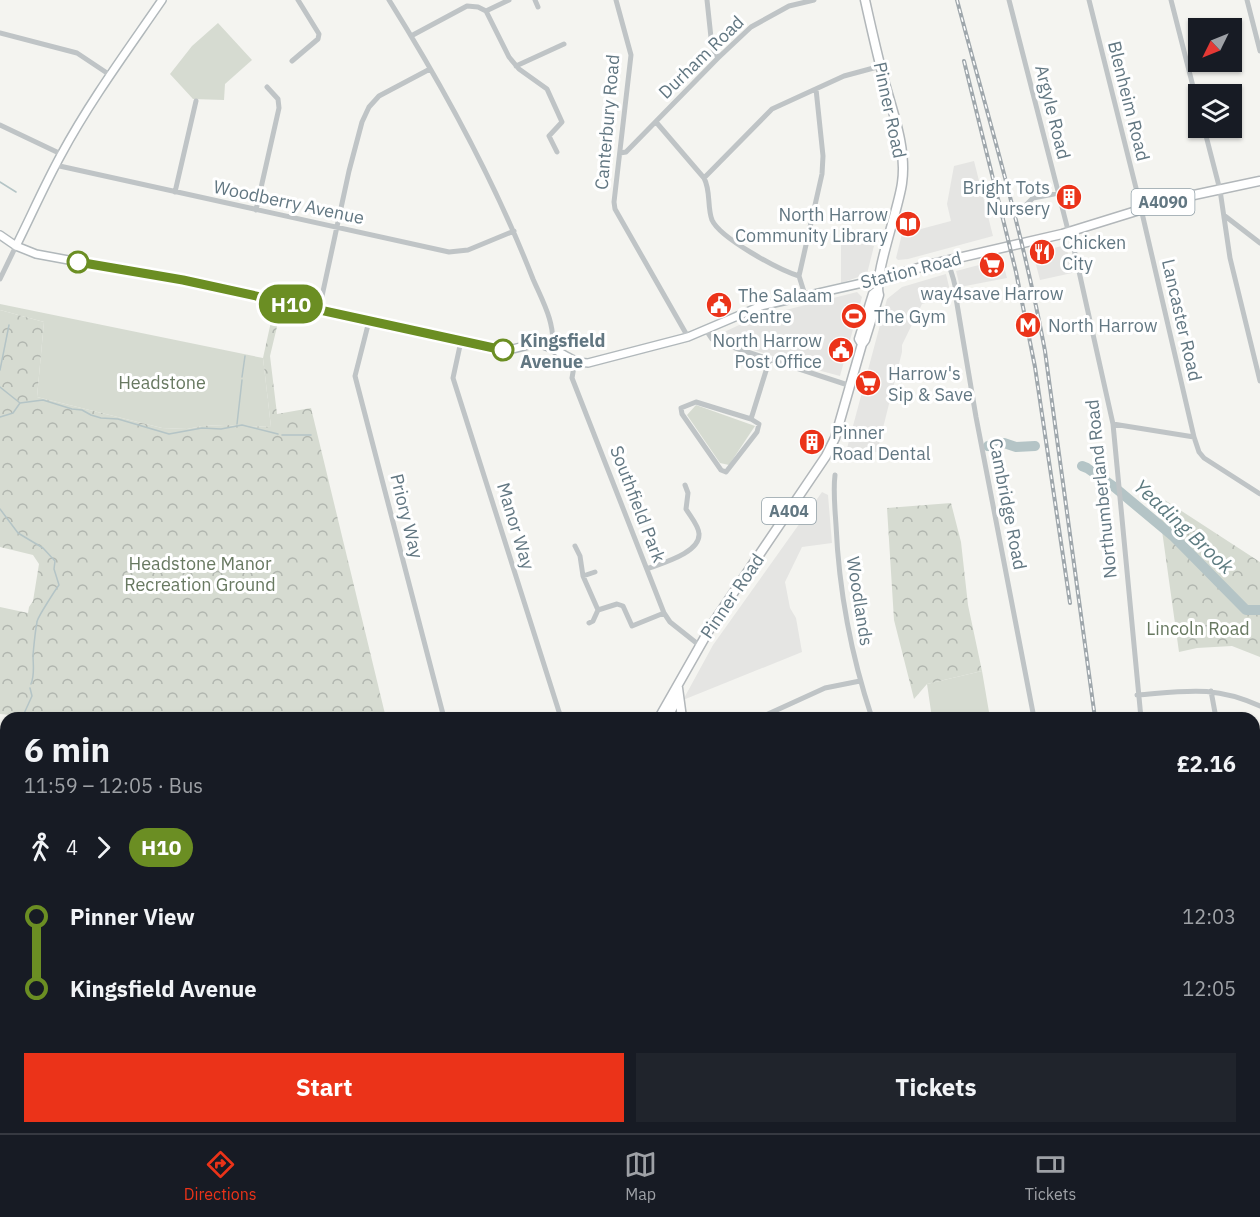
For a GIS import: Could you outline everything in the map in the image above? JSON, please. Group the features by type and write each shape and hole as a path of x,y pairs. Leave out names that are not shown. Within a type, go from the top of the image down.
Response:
{"main road":[{"name":"Pinner Road","path":"666,712 670,698 676,691 699,645 826,456 835,438 862,344 879,295 880,279 902,181 902,159 898,132 864,0"},
{"name":"A4090","path":"1070,235 1175,199 1260,181"},
{"name":"Station Road","path":"880,279 948,261 1070,235"},
{"path":"676,691 681,712"}],"street":[{"path":"0,279 61,154 110,75 162,0"},
{"path":"292,61 318,39 318,33 298,0"},
{"path":"388,0 430,69 514,231 553,329 552,348"},
{"path":"486,11 509,0"},
{"path":"535,0 538,7"},
{"name":"Canterbury Road","path":"616,0 631,55 615,209 688,337"},
{"path":"707,0 712,47 717,58"},
{"name":"Durham Road","path":"620,153 626,152 717,58 751,27 788,3 814,0"},
{"name":"Argyle Road","path":"1010,0 1070,235"},
{"name":"Blenheim Road","path":"1089,0 1141,209"},
{"path":"1171,0 1192,84"},
{"path":"1247,0 1260,51"},
{"path":"411,36 467,6 478,7 486,11 509,57 516,66 547,89 562,122 549,136 557,152"},
{"path":"0,33 77,53 110,75"},
{"path":"516,66 564,44"},
{"path":"296,47 301,53"},
{"path":"704,178 772,109 844,76 881,66"},
{"path":"319,310 362,122 369,107 379,96 430,69"},
{"path":"256,210 279,108 278,99 267,87"},
{"path":"805,295 799,276 822,174 823,156 816,89"},
{"path":"175,192 196,101"},
{"path":"656,122 704,178 707,184 711,218 716,227 736,244 799,276"},
{"path":"0,125 61,154"},
{"path":"1207,138 1220,190 1230,258 1260,381"},
{"name":"Woodberry Avenue","path":"55,165 449,252 468,250 514,231"},
{"path":"1026,205 1033,198 1059,193"},
{"name":"Lancaster Road","path":"1141,209 1199,452 1204,458 1260,494"},
{"path":"1225,216 1260,243"},
{"path":"0,235 16,246 36,254 183,280 507,350 534,344 552,348 575,361"},
{"name":"Northumberland Road","path":"1070,235 1113,424 1140,712"},
{"name":"Cambridge Road","path":"948,261 957,292 955,294 976,417 1033,712"},
{"name":"Station Road","path":"575,361 588,363 688,337 753,308 880,279"},
{"name":"Priory Way","path":"369,321 355,376 442,712"},
{"path":"706,330 712,339 720,343 850,386"},
{"name":"Manor Way","path":"461,341 453,378 559,712"},
{"path":"751,419 770,358"},
{"name":"Southfield Park","path":"575,361 572,378 664,613 670,622 699,645"},
{"path":"696,402 751,419 759,424 757,432 726,472 720,470 682,414 681,408 696,402"},
{"path":"1113,424 1194,437"},
{"name":"Woodlands","path":"835,475 837,558 846,624 870,712"},
{"path":"647,569 688,553 697,543 700,536 698,529 686,509 688,493 686,485"},
{"path":"827,485 835,486"},
{"path":"575,546 580,555 583,576 598,610"},
{"path":"583,576 595,572"},
{"path":"589,623 593,621 598,610 617,603 623,606 632,626 664,613"},
{"path":"772,712 825,688 860,681"},
{"path":"1211,691 1215,712"},
{"path":"1137,695 1211,691 1238,696 1260,706"}],"shaded area":[{"path":"974,161 993,236 898,260 896,258 902,234 951,221 947,204 954,166"},
{"path":"841,238 874,246 867,274 841,283"},
{"path":"1066,245 1072,273 1040,280 1033,253"},
{"path":"1002,259 1007,278 960,287 956,271"},
{"path":"946,274 951,295 922,304 902,345 877,452 846,452 887,299 902,287"},
{"path":"857,292 862,297 840,376 719,339 722,333 754,318"},
{"path":"822,492 828,495 832,543 802,547 785,582 790,608 796,618 802,652 683,700 713,645"}],"green space":[{"path":"218,23 252,60 225,84 224,100 193,99 170,74 192,46"},
{"name":"Headstone","path":"0,304 263,358 271,427 225,425 187,429 162,428 37,397 44,322 0,310"},
{"name":"Headstone Manor Recreation Ground","path":"274,308 281,310 270,356 277,414 311,408 385,712 0,712 0,607 28,613 33,601 39,564 33,555 0,547 0,310 44,322 37,397 162,428 187,429 225,425 271,427 263,358"},
{"path":"696,405 755,426 729,465 720,463 687,415"},
{"name":"Lincoln Road","path":"1157,495 1260,562 1260,657 1232,646 1197,648 1179,652"},
{"path":"951,503 961,542 968,605 982,671 927,684 914,699 894,620 887,508"},
{"path":"982,671 989,712 931,712 927,684"}],"waterway":[{"path":"0,182 16,192"},
{"path":"0,370 9,325"},
{"path":"242,377 245,356"},
{"path":"237,424 242,380"},
{"path":"0,387 20,403"},
{"name":"Yeading Brook","path":"0,417 13,413 20,403 43,400 82,410 101,418 118,419 169,434 202,428 221,429 242,425 278,434"},
{"name":"Yeading Brook","path":"282,435 311,435"},
{"name":"Yeading Brook","path":"988,446 1004,443 1016,447 1035,446"},
{"name":"Yeading Brook","path":"1082,466 1113,486 1174,537 1246,610 1260,610"},
{"name":"Yeading Brook","path":"0,509 18,533 43,548 55,561 54,569 59,585 37,622 31,684"},
{"name":"Yeading Brook","path":"25,712 32,696 30,688"}],"railway":[{"path":"957,0 1016,219 1045,351 1094,712"},
{"path":"964,61 1016,272 1035,367 1070,603"}],"bus line":[{"name":"H10","path":"78,262 183,280 503,350"}],"place":[{"name":"Bright Tots Nursery","path":"1069,197"},
{"name":"North Harrow Community Library","path":"908,224"},
{"name":"Chicken City","path":"1042,252"},
{"name":"way4save Harrow","path":"992,265"},
{"name":"The Salaam Centre","path":"719,305"},
{"name":"The Gym","path":"854,316"},
{"name":"North Harrow","path":"1028,325"},
{"name":"Kingsfield Avenue","path":"503,350"},
{"name":"North Harrow Post Office","path":"841,350"},
{"name":"Harrow's Sip & Save","path":"868,383"},
{"name":"Pinner Road Dental","path":"812,442"}]}
